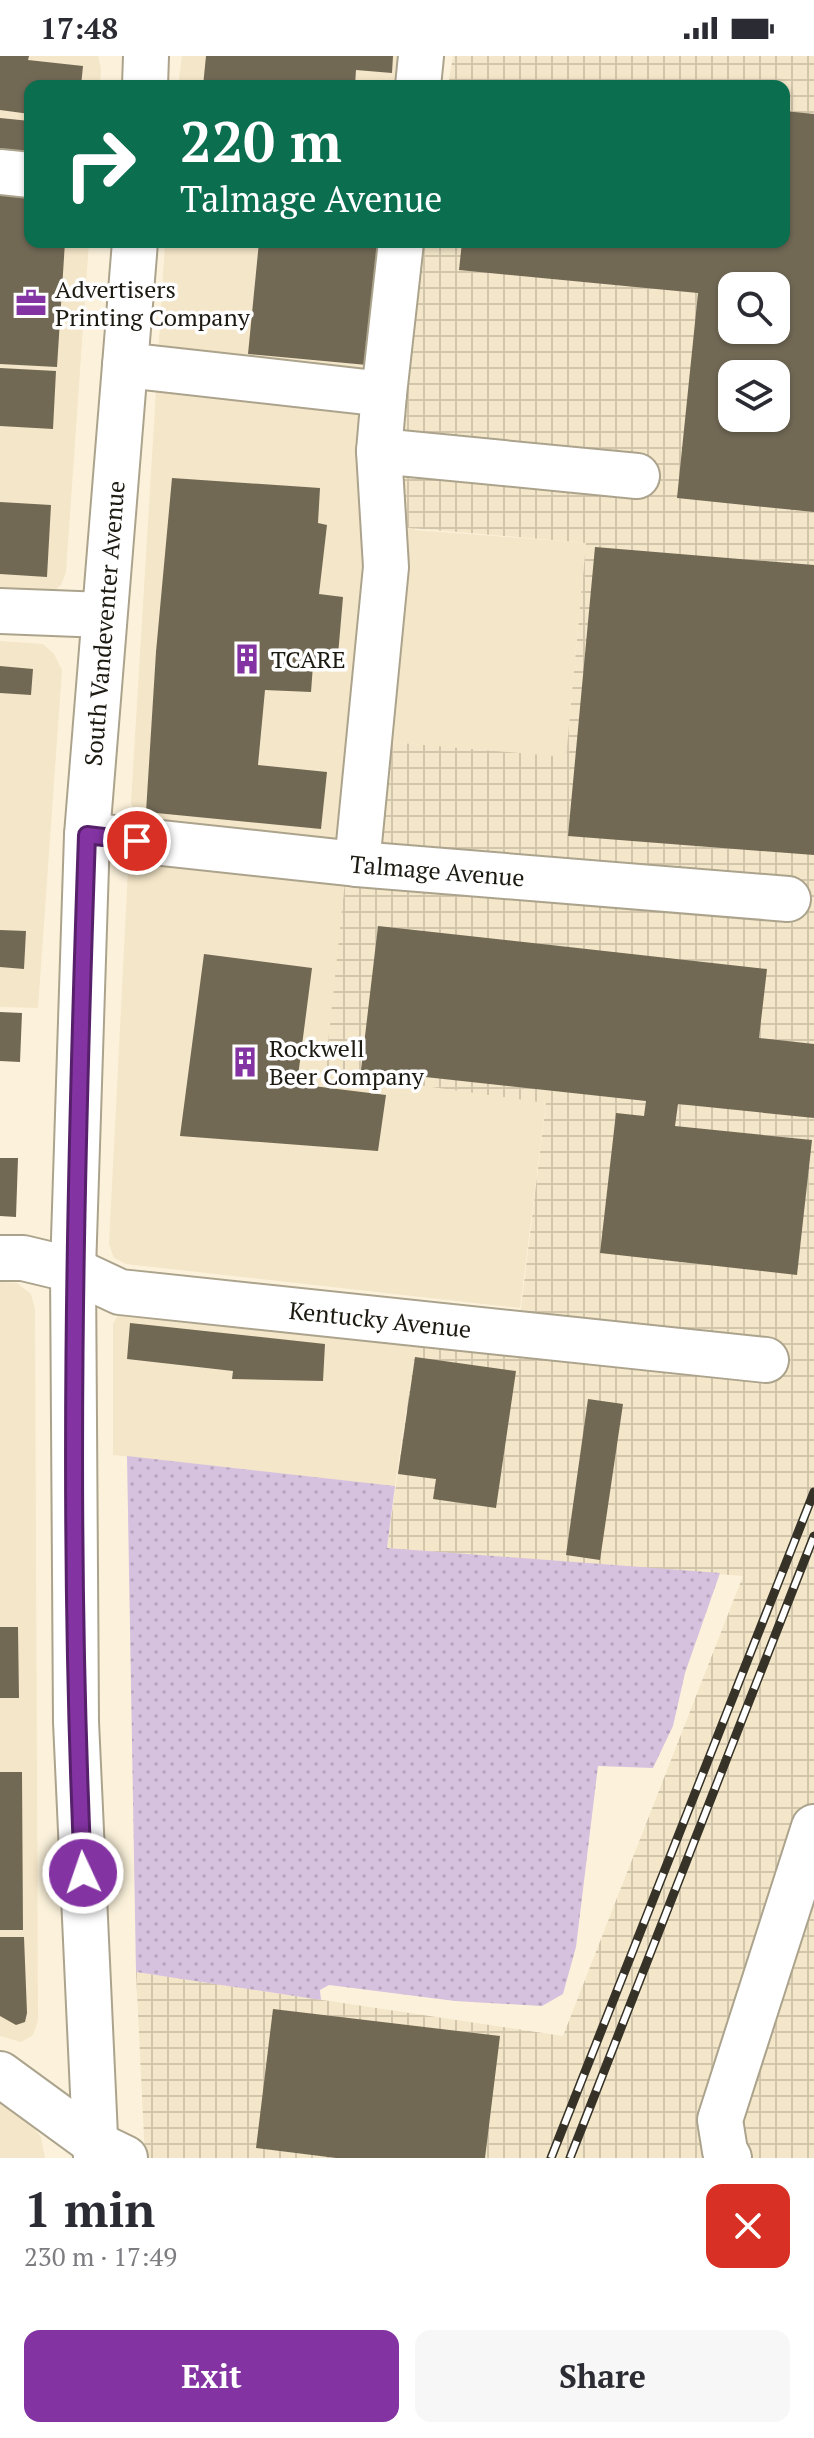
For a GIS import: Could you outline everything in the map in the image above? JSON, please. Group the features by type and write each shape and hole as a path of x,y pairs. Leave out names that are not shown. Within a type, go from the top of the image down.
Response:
{"street":[{"path":"145,80 146,56"},
{"path":"419,80 421,56"},
{"path":"0,172 24,174"},
{"name":"South Vandeventer Avenue","path":"106,2153 76,1722 73,1270 87,835 135,248"},
{"path":"357,864 386,567 379,451 400,248"},
{"path":"125,365 384,394"},
{"path":"379,451 637,476"},
{"path":"0,611 104,615"},
{"name":"Talmage Avenue","path":"87,835 357,864 788,899"},
{"name":"Kentucky Avenue","path":"0,1258 23,1258 73,1270 120,1292 766,1360"},
{"path":"729,2158 720,2120 814,1827"},
{"path":"4,2092 106,2153"}],"shaded area":[{"path":"0,56 98,56 100,80 24,80 24,248 89,248 66,572 61,585 53,592 0,590"},
{"path":"182,56 410,56 408,80 179,80"},
{"path":"453,56 814,56 814,2158 145,2158 136,1972 563,2036 743,1576 387,1548 416,1344 515,1357 546,1103 325,1072 345,881 390,742 566,757 586,543 386,526 420,248 790,248 790,80 449,80"},
{"path":"165,248 392,248 415,530 586,543 566,758 390,742 378,847 145,824 134,815 131,802"},
{"path":"0,641 43,644 54,654 62,670 38,1008 0,1007"},
{"path":"135,858 345,881 326,1072 546,1102 520,1308 126,1264 114,1258 109,1244 128,870"},
{"path":"0,1282 17,1283 31,1294 35,1309 38,2021 33,2035 21,2042 0,2036"},
{"path":"119,1313 416,1344 395,1486 113,1455 113,1324"},
{"path":"127,1456 395,1486 387,1548 720,1573 685,1673 673,1726 653,1768 598,1766 576,1947 563,1994 542,2006 455,2001 329,1985 320,1990 321,2000 136,1972"},
{"path":"0,2099 27,2119 41,2137 45,2158 0,2158"}],"building":[{"path":"0,56 29,56 28,60 83,66 82,80 24,80 24,113 0,110"},
{"path":"206,56 393,56 392,73 356,70 355,80 204,80"},
{"path":"790,112 814,114 814,512 677,498 698,293 459,270 461,248 790,248"},
{"path":"0,118 24,120 24,164 0,162"},
{"name":"Advertisers Printing Company","path":"0,190 24,192 24,248 65,248 57,367 0,364"},
{"path":"258,248 378,248 367,365 248,354"},
{"path":"0,368 56,371 53,429 0,426"},
{"name":"TCARE","path":"172,478 320,488 318,523 327,525 319,594 343,597 337,667 313,665 311,692 265,690 258,765 327,772 321,829 146,812 156,652"},
{"path":"0,502 51,505 47,577 0,574"},
{"path":"595,547 814,565 814,855 568,836"},
{"path":"0,666 33,669 31,695 0,693"},
{"path":"378,926 767,969 759,1038 814,1044 814,1118 678,1104 675,1126 812,1140 797,1275 600,1253 616,1113 644,1116 646,1101 361,1070"},
{"path":"0,930 26,931 24,969 0,967"},
{"name":"Rockwell Beer Company","path":"204,954 312,968 297,1084 386,1095 378,1151 180,1136"},
{"path":"0,1012 22,1013 20,1062 0,1061"},
{"path":"0,1158 18,1158 16,1217 0,1216"},
{"path":"130,1323 325,1344 323,1381 232,1379 233,1371 127,1359"},
{"path":"415,1357 516,1371 496,1508 433,1499 436,1479 398,1474"},
{"path":"588,1399 623,1404 600,1560 566,1555"},
{"path":"0,1627 18,1627 19,1698 0,1698"},
{"path":"0,1772 22,1772 23,1930 0,1930"},
{"path":"0,1937 24,1937 27,2013 25,2022 16,2025 0,2016"},
{"path":"273,2009 500,2036 485,2158 336,2158 256,2148"}],"railway":[{"path":"551,2158 814,1492"},
{"path":"570,2158 814,1536"}],"place":[{"name":"Advertisers Printing Company","path":"31,303"},
{"name":"TCARE","path":"247,659"},
{"name":"Rockwell Beer Company","path":"245,1062"}],"route":[{"path":"83,1873 76,1722 73,1270 87,835 137,841"}]}
